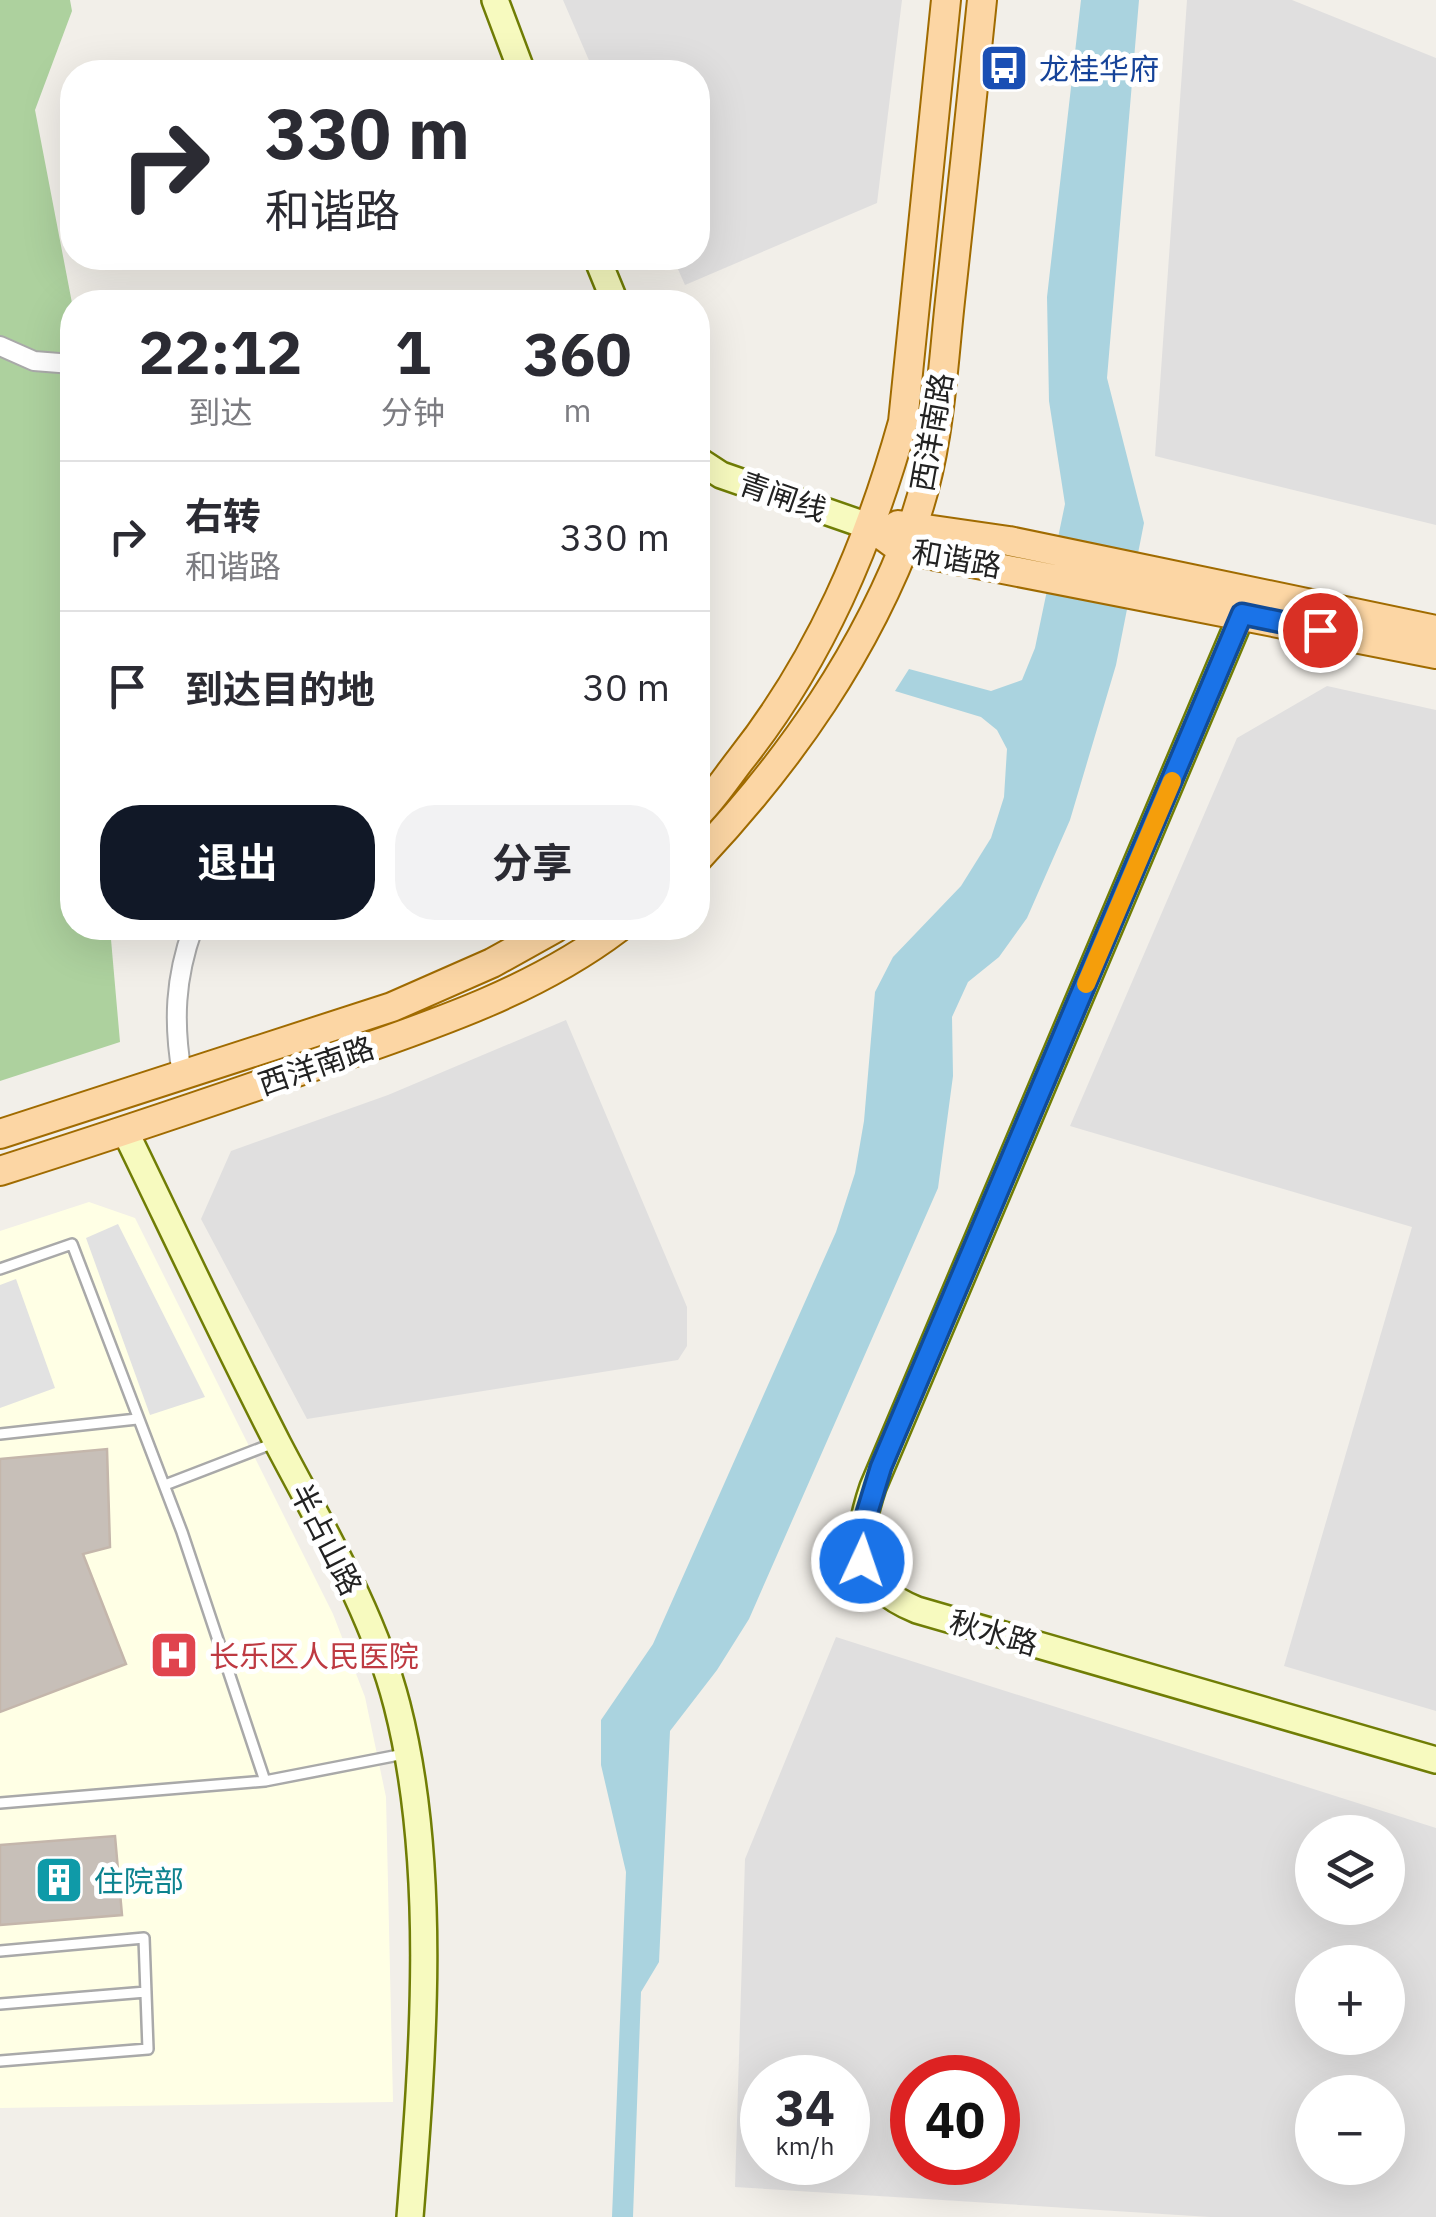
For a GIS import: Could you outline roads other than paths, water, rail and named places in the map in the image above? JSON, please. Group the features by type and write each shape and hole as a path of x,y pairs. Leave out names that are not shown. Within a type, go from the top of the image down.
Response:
{"main road":[{"name":"西洋南路","path":"710,797 773,719 840,598 871,527 903,422 946,0"},
{"name":"西洋南路","path":"710,845 764,786 817,716 875,611 907,536 937,426 982,0"},
{"name":"和谐路","path":"871,527 1139,580 1436,630"},
{"name":"和谐路","path":"1139,580 1242,614 1436,654"},
{"name":"西洋南路","path":"0,1134 392,1007 492,963 533,940"},
{"name":"西洋南路","path":"0,1172 427,1027 510,992 601,940"}],"street":[{"path":"495,0 518,60"},
{"path":"0,346 34,362 60,363"},
{"name":"青闸线","path":"710,468 871,527"},
{"name":"秋水路","path":"1242,614 878,1474 862,1529 862,1561 886,1594 918,1610 1436,1760"},
{"path":"182,1074 174,1024 177,987 190,940"},
{"name":"半占山路","path":"125,1132 375,1639 407,1754 418,1832 421,1950 410,2217"}],"lane":[{"path":"0,1269 72,1244 164,1485 266,1781"},
{"path":"0,1434 137,1419"},
{"path":"164,1485 277,1442"},
{"path":"0,1803 266,1781 407,1754"},
{"path":"0,1951 144,1938 148,2049 0,2061"},
{"path":"0,2004 146,1992"}],"water":[{"path":"1081,0 1139,0 1107,378 1144,523 1116,665 1070,820 1027,918 999,957 968,982 952,1017 953,1076 938,1188 749,1619 717,1670 670,1731 659,1962 641,1992 633,2217 612,2217 626,1872 601,1765 601,1720 653,1644 836,1232 855,1173 864,1121 875,992 893,957 961,886 991,838 1004,797 1007,749 997,730 981,717 895,691 909,669 991,691 1022,680 1035,648 1065,504 1049,401 1047,297"}],"place":[{"name":"龙桂华府","path":"1004,68"},
{"name":"长乐区人民医院","path":"174,1655"},
{"name":"住院部","path":"59,1880"}]}
